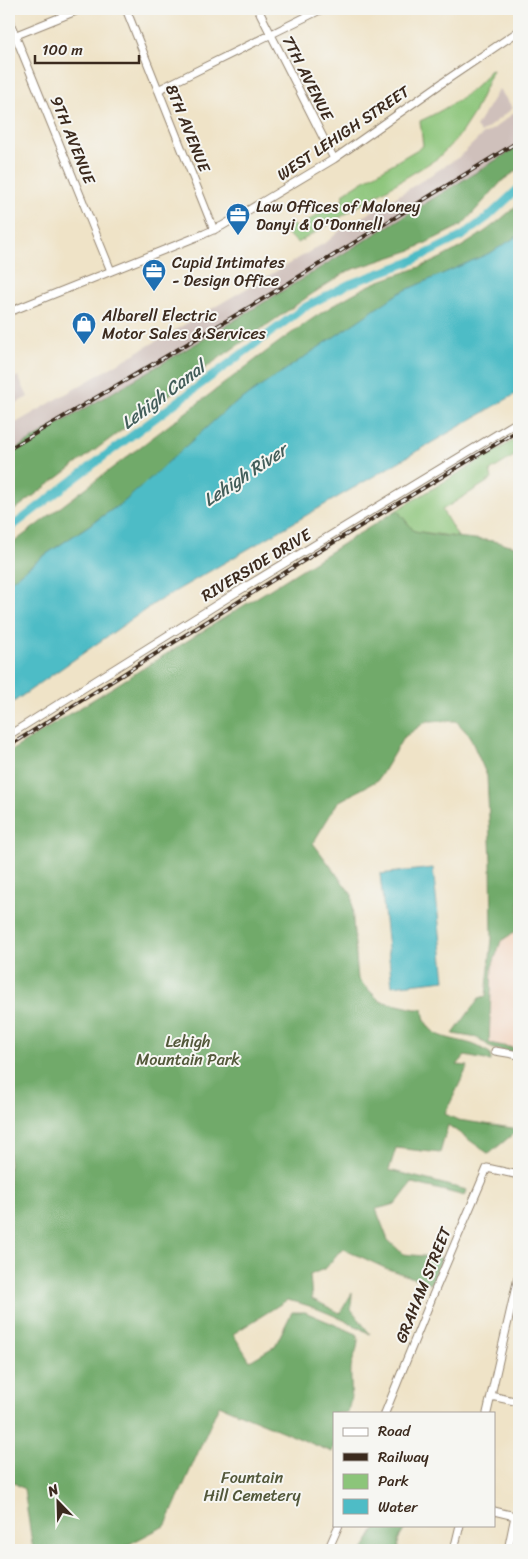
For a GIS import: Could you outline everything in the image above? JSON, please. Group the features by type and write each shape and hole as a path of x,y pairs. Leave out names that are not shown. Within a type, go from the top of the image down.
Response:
{"street":[{"path":"12,37 81,9"},
{"name":"8TH AVENUE","path":"126,9 214,230"},
{"name":"7TH AVENUE","path":"258,9 334,158"},
{"path":"158,90 322,9"},
{"name":"9TH AVENUE","path":"9,20 12,37 111,271"},
{"name":"WEST LEHIGH STREET","path":"9,312 214,230 334,158 442,82 519,31"},
{"name":"RIVERSIDE DRIVE","path":"9,735 232,594 519,421"},
{"path":"495,1051 519,1055"},
{"name":"GRAHAM STREET","path":"385,1412 432,1295 487,1168 519,1175"},
{"path":"487,1412 518,1287 519,1273"},
{"path":"491,1396 519,1402"},
{"path":"496,1511 517,1516 508,1550"},
{"path":"328,1550 339,1526"},
{"path":"454,1550 460,1526"}],"shaded area":[{"path":"499,89 513,108 481,133 476,127"},
{"path":"519,109 519,146 209,336 9,453 9,427 328,241 344,227 385,204 459,157 482,135"},
{"path":"18,376 28,397 9,407 9,381"},
{"path":"516,931 519,932 519,1049 489,1043 492,967 501,941"}],"green space":[{"path":"493,70 474,113 459,136 438,158 298,243 283,231 288,222 297,228 337,202 342,202 343,194 423,146 420,121 458,100 484,79 489,71"},
{"path":"519,146 519,169 503,180 462,225 412,250 348,271 215,361 9,514 9,453 209,336"},
{"path":"519,203 519,235 45,555 9,582 9,546 275,345 319,314 354,293 381,280 430,263 454,251 488,229"},
{"path":"519,437 519,453 490,471 492,479 442,510 458,537 414,531 397,510"},
{"name":"Lehigh Mountain Park","path":"397,510 414,531 493,541 519,547 519,932 516,931 501,941 492,967 489,1043 519,1049 519,1053 493,1049 478,1038 453,1034 479,998 486,996 492,939 487,776 469,735 456,721 427,721 403,738 378,780 338,802 313,843 352,895 358,979 380,1001 423,1009 428,1026 440,1035 472,1044 490,1053 491,1061 465,1056 457,1065 468,1066 445,1114 458,1120 519,1129 489,1154 448,1125 440,1153 396,1148 389,1170 467,1190 465,1196 412,1183 396,1204 376,1209 388,1240 403,1254 442,1258 431,1284 385,1268 344,1249 338,1253 326,1268 310,1275 312,1299 340,1313 352,1293 351,1309 370,1334 351,1323 308,1305 287,1300 233,1334 250,1361 275,1346 292,1312 305,1312 357,1334 358,1343 351,1369 351,1391 347,1412 333,1412 332,1452 219,1405 166,1525 118,1550 33,1550 24,1489 9,1480 9,752"},
{"path":"377,1526 406,1526 398,1540 399,1550 363,1550"}],"water":[{"name":"Lehigh River","path":"519,235 519,392 155,603 9,705 9,582 45,555 125,501 226,410 399,293 492,252"},
{"path":"433,868 445,980 392,986 380,874"}],"waterway":[{"name":"Lehigh Canal","path":"9,529 305,307 349,284 410,262 462,236 488,217 519,188"}],"railway":[{"path":"9,449 253,305 519,141"},
{"path":"9,746 316,553 519,430"}],"place":[{"name":"Law Offices of Maloney Danyi & O'Donnell","path":"238,236"},
{"name":"Cupid Intimates - Design Office","path":"154,292"},
{"name":"Albarell Electric Motor Sales & Services","path":"84,345"}],"park label":[{"name":"Fountain Hill Cemetery","path":"252,1486"}]}
